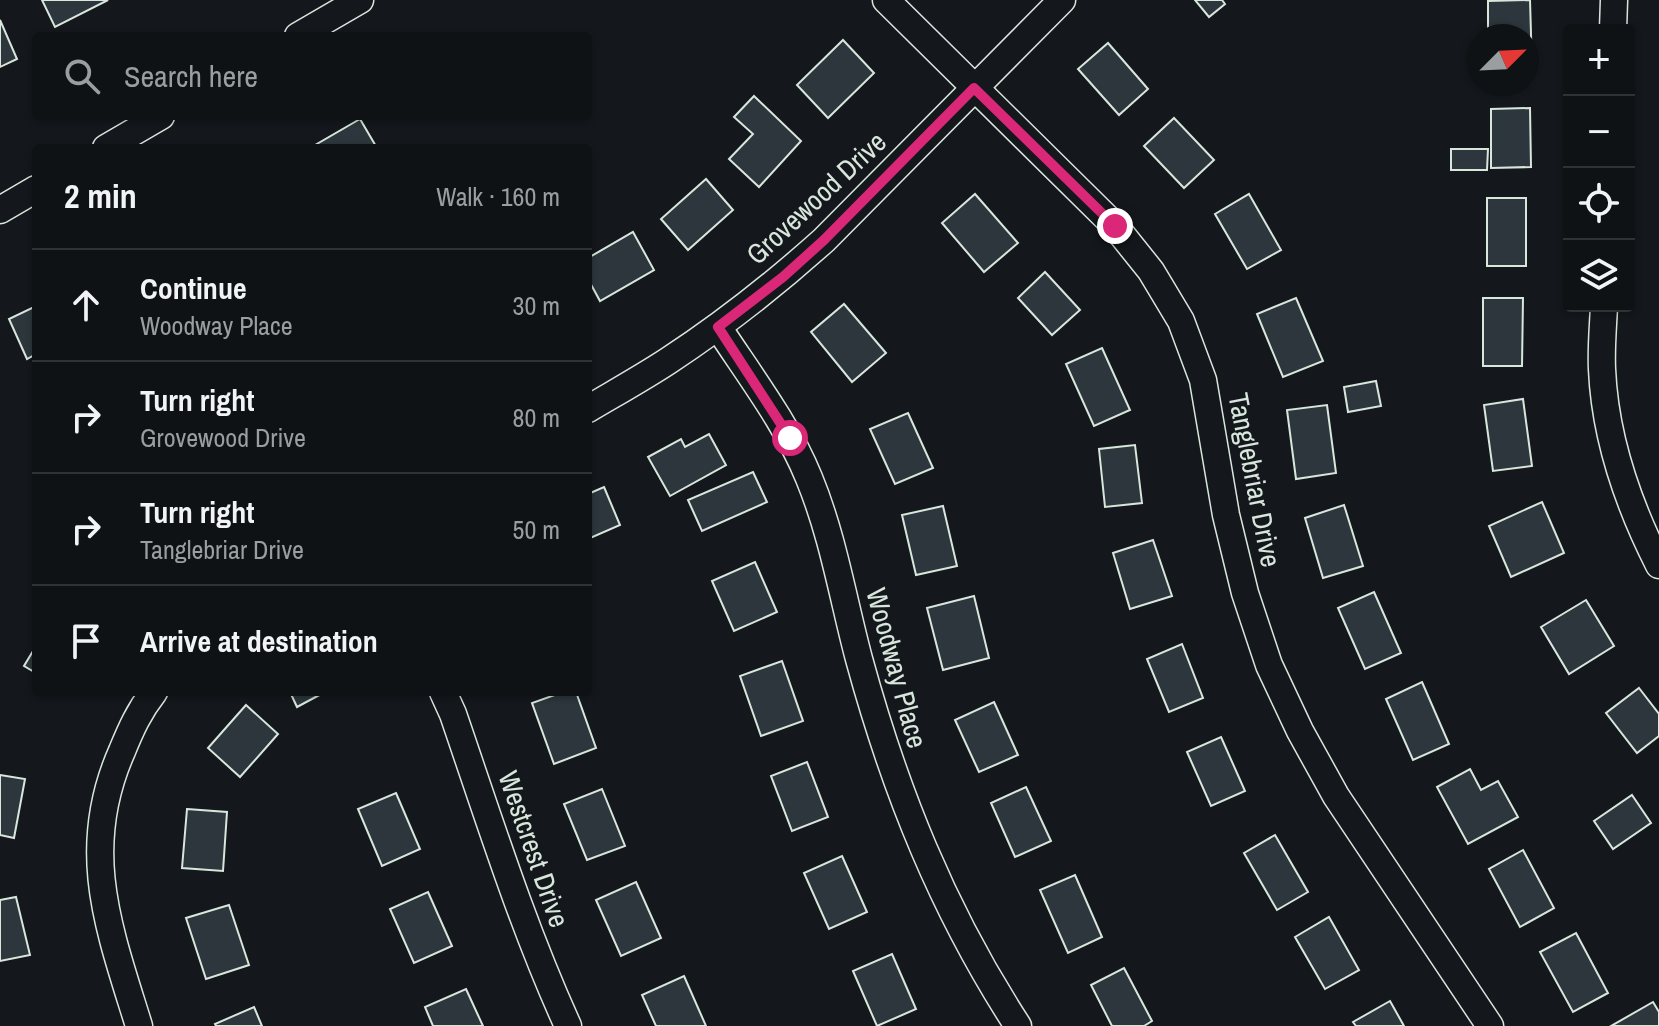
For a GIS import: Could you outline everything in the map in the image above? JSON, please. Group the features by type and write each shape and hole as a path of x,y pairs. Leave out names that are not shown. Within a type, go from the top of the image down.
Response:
{"street":[{"path":"305,32 360,0"},
{"name":"Tanglebriar Drive","path":"886,0 1115,226 1151,271 1181,321 1203,380 1226,515 1245,593 1269,665 1300,731 1336,796 1490,1026"},
{"name":"Grovewood Drive","path":"592,407 666,363 783,277 824,240 1062,0"},
{"path":"1613,24 1614,0"},
{"path":"113,144 154,120"},
{"path":"0,210 32,191"},
{"path":"1604,312 1602,368 1606,410 1619,473 1638,524 1659,565"},
{"name":"Woodway Place","path":"718,327 790,438 808,474 824,518 888,759 911,822 945,897 994,989 1018,1026"},
{"path":"139,1026 111,935 103,896 100,839 102,808 111,774 140,711 151,696"},
{"name":"Westcrest Drive","path":"445,696 548,983 568,1026"}],"building":[{"path":"42,0 108,0 55,27"},
{"path":"1195,0 1222,0 1225,4 1209,17"},
{"path":"1530,0 1531,24 1488,24 1488,1"},
{"path":"0,20 17,59 0,67"},
{"path":"843,40 874,73 828,118 797,85"},
{"path":"1108,43 1148,89 1119,115 1078,69"},
{"path":"754,96 801,141 759,187 729,159 753,134 734,117"},
{"path":"1530,108 1531,167 1491,168 1491,109"},
{"path":"1174,118 1214,160 1184,188 1144,146"},
{"path":"361,120 375,144 317,144"},
{"path":"1451,149 1488,149 1487,170 1451,170"},
{"path":"706,179 733,210 688,250 661,219"},
{"path":"975,194 1018,243 984,272 942,223"},
{"path":"1249,194 1281,250 1247,269 1215,214"},
{"path":"1487,198 1526,198 1526,266 1487,266"},
{"path":"633,232 654,270 600,301 592,286 592,256"},
{"path":"1045,272 1080,310 1052,335 1018,298"},
{"path":"1296,298 1323,361 1283,377 1257,314"},
{"path":"1483,298 1523,298 1522,366 1483,366"},
{"path":"844,304 886,353 852,382 811,332"},
{"path":"32,308 32,356 27,359 9,319"},
{"path":"1102,348 1130,410 1094,426 1066,364"},
{"path":"1376,381 1381,406 1348,412 1344,387"},
{"path":"1523,399 1532,466 1493,471 1484,405"},
{"path":"1327,405 1336,473 1296,479 1287,410"},
{"path":"908,413 933,468 895,484 870,429"},
{"path":"709,434 726,465 670,496 648,457 681,439 685,447"},
{"path":"1135,445 1142,503 1105,507 1099,449"},
{"path":"753,472 767,502 702,531 688,500"},
{"path":"604,487 620,525 592,537 592,492"},
{"path":"1542,502 1564,553 1511,577 1489,526"},
{"path":"1344,505 1363,566 1323,578 1305,518"},
{"path":"943,506 957,566 916,575 902,515"},
{"path":"1153,540 1172,596 1130,609 1113,553"},
{"path":"755,562 777,612 734,631 712,581"},
{"path":"1374,592 1401,653 1365,669 1338,608"},
{"path":"974,596 989,658 943,670 927,608"},
{"path":"1586,600 1614,646 1569,674 1541,627"},
{"path":"1182,644 1203,698 1169,712 1147,659"},
{"path":"32,653 32,671 24,666"},
{"path":"782,661 803,721 761,736 740,676"},
{"path":"1422,682 1449,744 1413,760 1386,699"},
{"path":"1639,688 1659,714 1659,736 1637,753 1606,713"},
{"path":"292,696 318,696 297,707"},
{"path":"552,696 577,696 596,748 554,764 532,703"},
{"path":"994,702 1018,755 979,772 955,720"},
{"path":"246,705 278,734 240,777 208,748"},
{"path":"1221,737 1245,791 1211,806 1187,752"},
{"path":"807,762 828,817 792,831 771,776"},
{"path":"1470,769 1481,790 1498,781 1518,817 1468,844 1437,787"},
{"path":"0,775 25,779 14,838 0,835"},
{"path":"1026,787 1051,841 1015,857 991,803"},
{"path":"602,789 625,846 587,860 564,804"},
{"path":"396,793 420,849 382,866 358,809"},
{"path":"1632,795 1651,823 1613,849 1594,821"},
{"path":"187,809 227,812 223,871 182,868"},
{"path":"1275,835 1308,892 1277,910 1244,853"},
{"path":"1523,850 1554,908 1520,927 1489,869"},
{"path":"842,856 867,912 829,929 804,873"},
{"path":"1075,875 1102,937 1068,953 1040,890"},
{"path":"636,882 661,938 621,956 596,900"},
{"path":"428,892 452,946 414,963 390,909"},
{"path":"16,897 30,955 0,961 0,900"},
{"path":"229,905 249,965 206,979 186,918"},
{"path":"1329,917 1359,970 1325,989 1295,937"},
{"path":"1576,933 1608,993 1573,1012 1540,952"},
{"path":"892,954 916,1009 877,1026 853,971"},
{"path":"1124,968 1152,1021 1144,1026 1112,1026 1091,985"},
{"path":"684,976 706,1026 656,1026 642,995"},
{"path":"466,989 483,1026 433,1026 425,1007"},
{"path":"1390,1001 1404,1026 1356,1026 1353,1022"},
{"path":"1653,1002 1659,1012 1659,1026 1611,1026"},
{"path":"254,1007 262,1026 215,1024"}],"route":[{"path":"790,438 718,327 783,277 824,240 974,88 1115,226"}]}
